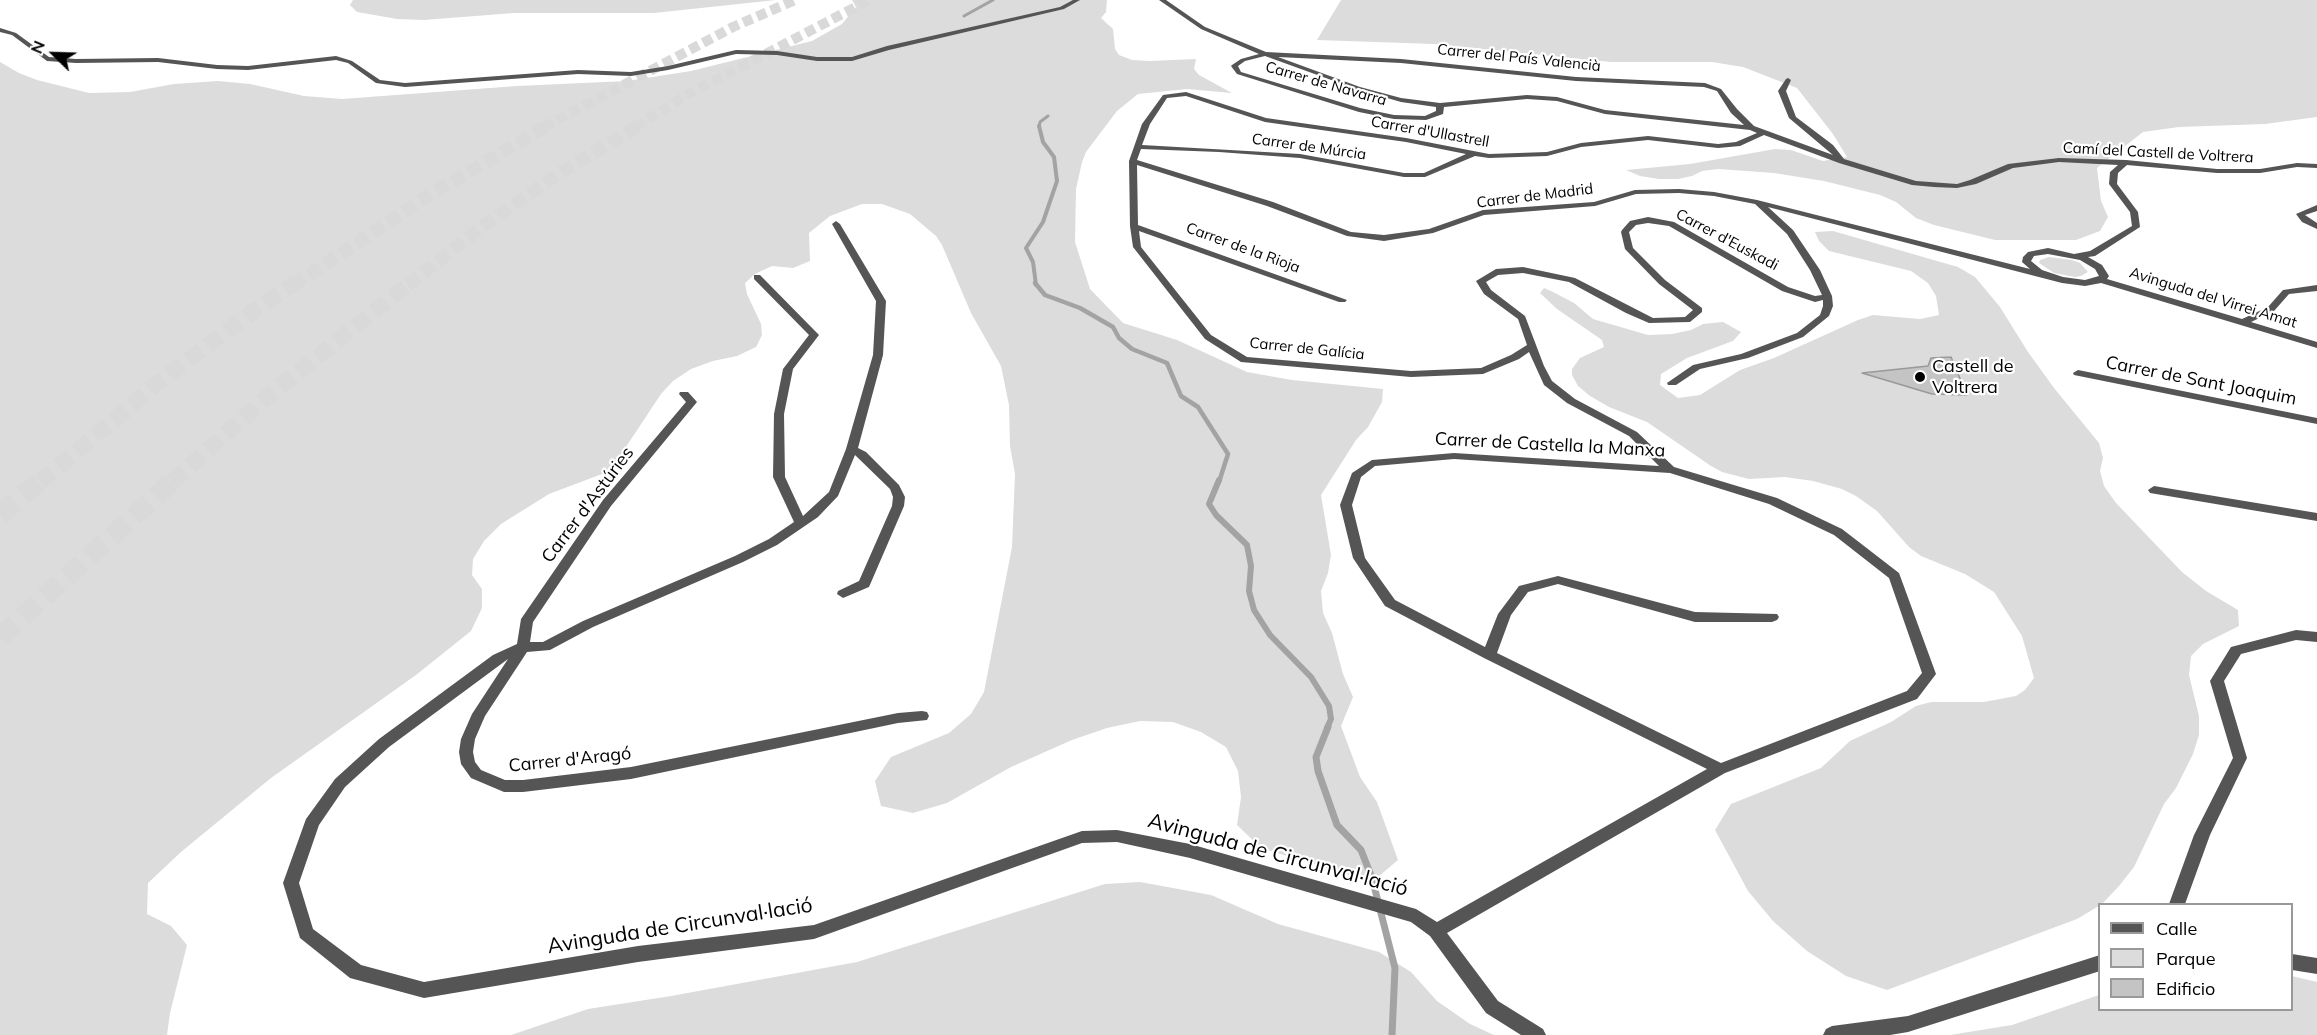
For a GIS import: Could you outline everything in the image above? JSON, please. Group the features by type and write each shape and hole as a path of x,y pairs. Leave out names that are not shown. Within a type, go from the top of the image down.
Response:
{"street":[{"path":"0,30 14,34 47,59 158,60 248,68 336,58 350,62 378,82 405,85 578,72 631,74 736,52 777,52 817,59 852,58 1053,10 1077,0"},
{"name":"Camí del Castell de Voltrera","path":"1162,0 1203,28 1265,54 1358,88 1401,100 1440,105 1527,97 1557,99 1605,112 1751,128 1842,161 1916,183 1958,186 2011,166 2059,160 2126,162 2238,171 2260,171 2297,165 2317,166"},
{"name":"Carrer de Navarra","path":"1265,54 1243,60 1234,66 1239,73 1359,110 1394,117 1426,118 1440,112 1440,105"},
{"name":"Carrer del País Valencià","path":"1265,54 1401,61 1576,79 1705,85 1719,90 1734,111 1751,128"},
{"path":"1788,80 1782,91 1793,118 1830,147 1842,161"},
{"name":"Carrer d'Ullastrell","path":"1165,96 1186,94 1265,120 1406,140 1489,156 1546,154 1581,145 1648,138 1718,146 1737,144 1763,134"},
{"name":"Carrer de Galícia","path":"1165,96 1146,124 1133,160 1134,225 1137,247 1208,337 1245,360 1411,374 1483,372 1533,346"},
{"name":"Carrer de Múrcia","path":"1138,147 1300,156 1404,175 1425,175 1472,154"},
{"name":"Carrer de Madrid","path":"1133,160 1270,204 1350,234 1384,238 1430,231 1482,213 1595,204 1635,192 1679,191 1714,194 1757,202 2050,277"},
{"path":"2050,277 2031,267 2027,257 2038,252 2092,254 2136,227 2134,212 2113,184 2114,172 2126,162"},
{"path":"1672,384 1697,367 1744,356 1800,335 1824,316 1828,306 1827,296 1815,270 1790,232 1757,202"},
{"path":"2317,208 2300,214 2305,220 2317,226"},
{"name":"Carrer d'Euskadi","path":"1671,470 1633,434 1571,401 1548,383 1539,366 1522,318 1487,292 1481,281 1496,272 1524,270 1572,280 1652,321 1687,320 1699,310 1662,282 1629,249 1625,232 1633,223 1648,220 1671,224 1785,289 1815,299 1827,296"},
{"path":"523,648 545,647 588,624 739,559 801,524 826,504 834,493 852,449 878,355 881,301 836,224"},
{"name":"Carrer de la Rioja","path":"1134,225 1342,300"},
{"path":"2072,255 2099,267 2104,276 2101,280"},
{"path":"758,277 814,334 788,369 779,414 779,477 801,524"},
{"name":"Avinguda del Virrei Amat","path":"2050,277 2085,283 2101,280 2317,345"},
{"path":"2244,322 2271,309 2286,292 2317,288"},
{"name":"Carrer de Sant Joaquim","path":"2078,373 2317,421"},
{"name":"Carrer d'Astúries","path":"523,648 526,622 532,612 608,504 692,402 684,394"},
{"path":"843,594 864,584 898,506 899,497 895,489 868,460 852,449"},
{"name":"Carrer de Castella la Manxa","path":"1436,931 1720,769 1912,695 1929,674 1895,576 1838,532 1773,501 1671,470 1454,456 1372,463 1356,475 1346,505 1359,558 1390,603 1489,655 1720,769"},
{"path":"2154,490 2317,517"},
{"path":"1489,655 1505,614 1524,589 1558,580 1695,617 1772,617"},
{"path":"2177,903 2202,835 2240,758 2217,681 2236,650 2296,635 2317,638"},
{"name":"Carrer d'Aragó","path":"523,648 479,714 468,739 466,752 468,764 476,774 504,786 523,786 631,772 898,718 922,716"},
{"name":"Avinguda de Circunval·lació","path":"523,648 498,658 384,743 340,783 312,823 291,884 306,933 356,972 424,990 638,954 814,932 1082,837 1117,836 1190,851 1416,916 1436,931 1492,1007 1537,1035"},
{"path":"2293,962 2317,966"},
{"path":"1832,1035 1908,1024 2098,964"}],"green space":[{"path":"353,0 776,0 654,13 514,13 424,20 397,19 357,12 350,5"},
{"path":"852,0 1107,0 1106,12 1101,18 1113,29 1115,49 1119,55 1132,60 1150,61 1196,59 1194,69 1199,75 1232,93 1187,89 1138,94 1117,111 1086,152 1082,162 1076,189 1075,242 1090,289 1123,323 1177,340 1247,372 1292,380 1383,389 1382,402 1368,427 1356,440 1321,495 1331,555 1328,573 1321,591 1323,613 1353,697 1341,726 1360,777 1377,802 1398,860 1372,882 1261,848 1237,825 1241,797 1238,771 1226,747 1201,732 1173,722 1140,721 1107,728 1072,740 1011,767 947,803 913,813 881,806 875,781 891,757 949,733 971,714 984,692 1012,547 1015,474 1010,446 1009,405 1001,366 971,313 942,245 936,236 910,214 882,204 862,204 830,216 809,233 810,261 793,268 772,266 755,274 745,283 747,294 761,324 762,335 756,347 737,356 691,369 673,381 661,394 610,471 549,494 501,524 484,541 473,559 472,575 482,589 482,608 471,631 416,675 271,778 181,852 148,883 147,914 171,926 187,945 170,1013 167,1035 0,1035 0,62 37,80 89,93 130,92 174,84 218,81 250,84 304,96 342,99 517,86 627,81 691,71 812,41 842,24 856,7"},
{"path":"1341,0 2317,0 2317,117 2265,124 2179,127 2143,132 2097,168 2101,201 2108,217 2100,231 2076,240 1995,240 1934,225 1916,218 1896,202 1880,195 1824,181 1774,173 1718,169 1702,171 1678,179 1659,179 1640,176 1626,170 1690,164 1775,149 1791,150 1823,161 1847,157 1833,134 1797,88 1743,67 1712,62 1611,62 1434,44 1317,40"},
{"path":"1833,231 1958,267 1975,277 2000,307 2054,388 2099,443 2103,458 2100,471 2104,486 2116,503 2182,572 2206,591 2238,610 2239,626 2203,644 2191,656 2189,675 2199,716 2199,735 2193,754 2176,788 2164,804 2134,867 2119,886 2103,903 2098,903 2098,906 2077,919 1887,990 1846,976 1807,951 1773,921 1748,891 1715,830 1731,804 1821,768 1850,741 1891,722 1916,706 1931,702 1984,702 2016,696 2025,690 2034,678 2022,636 1994,592 1965,574 1921,556 1909,547 1877,511 1856,496 1842,489 1813,481 1785,477 1749,479 1722,472 1647,422 1609,407 1590,396 1578,386 1572,375 1572,369 1580,358 1604,347 1602,340 1557,309 1540,293 1544,288 1574,303 1593,319 1648,335 1672,334 1691,330 1703,324 1723,322 1741,332 1733,341 1687,358 1661,374 1660,385 1678,398 1700,395 1740,370 1774,358 1873,315 1920,319 1939,315 1936,296 1928,283 1911,271 1829,251 1819,241 1815,232"},
{"path":"2049,257 2080,263 2088,272 2075,277 2054,273 2039,263 2040,260"},
{"path":"1140,882 1211,895 1278,924 1379,952 1411,972 1437,1001 1470,1024 1494,1035 511,1035 588,1009 857,962 1105,884"},
{"path":"2293,976 2317,982 2317,1035 1950,1035 2012,1025 2098,995 2098,1011 2293,1011"}],"building":[{"name":"Castell de Voltrera","path":"1951,357 1967,395 1932,394 1862,373 1928,366 1931,358"}],"waterway":[{"path":"964,16 993,0"},
{"path":"1039,126 1040,122 1048,116"},
{"path":"1036,284 1033,262 1026,248 1043,222 1057,181 1054,157 1043,142 1039,126"},
{"path":"1036,284 1045,295 1080,308 1113,327 1119,338 1132,349 1167,363 1181,396 1198,407 1228,454 1219,482"},
{"path":"1219,480 1209,504 1216,515 1247,545 1251,566 1249,591 1254,610 1270,635 1311,677 1329,706 1331,719 1327,728"},
{"path":"1328,727 1316,757 1318,771 1337,825 1361,850 1372,878 1395,968 1392,1035"}],"tunnel":[{"path":"544,127 733,27 795,0"},
{"path":"635,127 689,94 869,0"},
{"path":"293,285 429,195 547,126"},
{"path":"408,285 480,228 557,175 638,126"},
{"path":"40,482 164,378 295,283"},
{"path":"172,482 268,396 410,283"},
{"path":"0,515 41,480"},
{"path":"0,637 174,480"}],"place":[{"name":"Castell de Voltrera","path":"1920,377"}]}
